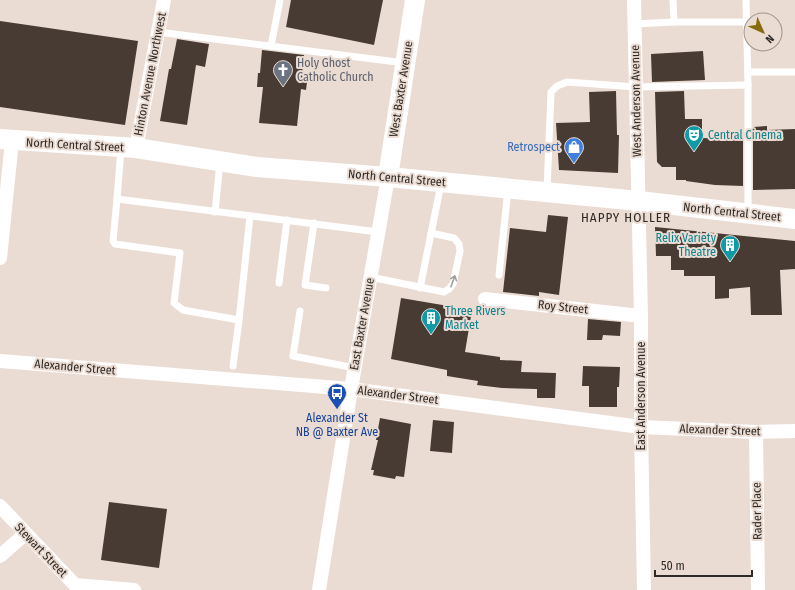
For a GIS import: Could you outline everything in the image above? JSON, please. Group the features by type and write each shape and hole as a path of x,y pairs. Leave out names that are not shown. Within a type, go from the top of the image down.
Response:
{"main road":[{"name":"West Baxter Avenue","path":"388,177 415,0"},
{"name":"North Central Street","path":"6,140 129,148 257,167 388,177 547,192 795,218"}],"street":[{"name":"Hinton Avenue Northwest","path":"129,148 158,32 164,0"},
{"name":"West Anderson Avenue","path":"634,0 639,201"},
{"path":"0,258 6,140"},
{"name":"East Baxter Avenue","path":"320,590 351,389 388,177"},
{"name":"East Anderson Avenue","path":"639,201 644,590"},
{"name":"Roy Street","path":"485,299 641,316"},
{"name":"Alexander Street","path":"0,361 351,389 641,427 756,432 795,431"},
{"name":"Rader Place","path":"756,432 758,590"},
{"name":"Stewart Street","path":"0,506 74,588 134,590"},
{"path":"0,556 26,534"}],"lane":[{"path":"271,46 280,0"},
{"path":"673,0 674,22"},
{"path":"746,0 747,12"},
{"path":"634,24 674,22 743,22"},
{"path":"158,32 405,63"},
{"path":"748,52 748,213"},
{"path":"748,72 795,72"},
{"path":"547,192 551,92 557,86 566,82 636,87 748,84"},
{"path":"129,148 117,199 113,241 115,244 180,253 174,303 182,310 239,320"},
{"path":"215,212 220,161"},
{"path":"420,288 441,182"},
{"path":"498,275 508,189"},
{"path":"117,199 378,232"},
{"path":"233,366 250,216"},
{"path":"278,283 287,220"},
{"path":"314,223 305,285 326,288"},
{"path":"370,277 444,292 449,289 453,284 460,251 459,244 454,238 431,233"},
{"path":"300,311 292,356 355,368"}],"building":[{"path":"291,0 383,0 374,45 286,27"},
{"path":"0,21 138,41 125,125 0,107"},
{"path":"177,39 209,44 205,67 196,65 187,125 160,121 169,69 171,69"},
{"name":"Holy Ghost Catholic Church","path":"262,50 304,55 302,74 308,74 306,90 301,89 297,126 259,123 263,87 257,87"},
{"path":"703,51 705,80 652,82 651,54"},
{"path":"616,91 617,135 619,135 618,173 559,170 556,123 590,122 589,92"},
{"path":"684,91 685,119 702,119 702,138 743,139 743,186 715,185 686,180 676,180 676,167 662,167 657,162 655,92"},
{"path":"767,126 767,130 795,129 795,189 753,190 753,127"},
{"path":"548,215 568,217 559,295 539,292 539,296 503,292 510,228 546,232"},
{"path":"655,227 795,241 795,269 780,270 782,315 751,315 750,287 729,289 729,298 715,299 715,276 684,276 684,270 671,270 671,256 656,256"},
{"name":"Three Rivers Market","path":"401,298 472,310 465,352 500,357 500,360 522,361 521,372 556,373 555,398 537,398 537,389 502,388 477,385 478,381 447,376 447,370 391,359"},
{"path":"588,319 621,322 620,336 603,335 602,340 587,340"},
{"path":"583,366 620,367 619,387 617,387 617,407 589,407 589,386 582,386"},
{"path":"380,418 411,424 404,477 396,476 395,479 373,475 374,470 371,470 378,440 376,440"},
{"path":"433,420 454,422 452,453 430,451"},
{"path":"109,502 167,509 159,568 101,560"}],"place":[{"name":"Holy Ghost Catholic Church","path":"283,87"},
{"name":"Central Cinema","path":"694,152"},
{"name":"Retrospect","path":"574,164"},
{"name":"Relix Variety Theatre","path":"730,262"},
{"name":"Three Rivers Market","path":"431,335"},
{"name":"Alexander St NB @ Baxter Ave","path":"337,410"}],"district":[{"name":"HAPPY HOLLER","path":"626,217"}]}
